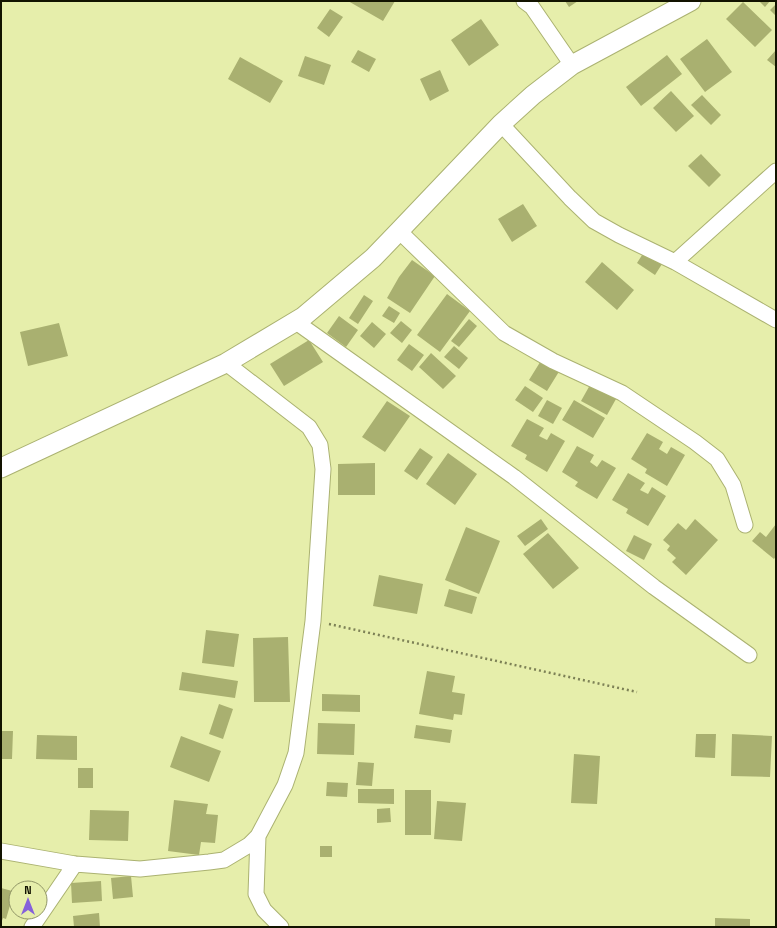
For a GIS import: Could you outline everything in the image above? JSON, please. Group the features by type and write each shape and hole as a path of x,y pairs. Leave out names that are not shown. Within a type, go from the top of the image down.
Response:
{"street":[{"path":"524,1 532,7 572,65"},
{"path":"1,468 226,363 303,318 373,258 501,124 533,95 572,65 691,1"},
{"path":"501,124 570,198 594,221 619,235 675,262 776,320"},
{"path":"675,262 776,171"},
{"path":"399,231 504,333 553,361 622,393 695,442 717,459 733,485 745,525"},
{"path":"296,322 514,477 654,587 749,655"},
{"path":"1,851 75,864 140,869 224,860 249,845 258,836 285,785 296,753 313,621 322,469 320,445 309,426 226,363"},
{"path":"258,836 256,894 264,910 281,927"},
{"path":"32,927 75,864"}],"path":[{"path":"313,621 637,692"}],"building":[{"path":"348,1 395,1 383,21"},
{"path":"565,1 578,1 569,7"},
{"path":"759,1 770,1 765,7"},
{"path":"743,2 772,30 755,47 726,19"},
{"path":"776,4 776,16 770,10"},
{"path":"330,9 343,17 329,37 317,28"},
{"path":"481,19 499,45 469,66 451,40"},
{"path":"707,39 732,72 705,92 680,59"},
{"path":"358,50 376,59 369,72 351,62"},
{"path":"776,50 776,67 767,60"},
{"path":"667,55 682,74 641,106 626,87"},
{"path":"305,56 331,65 324,85 298,76"},
{"path":"240,57 283,81 270,103 228,79"},
{"path":"440,70 449,91 430,101 420,79"},
{"path":"671,91 694,116 676,132 653,108"},
{"path":"702,95 721,115 711,125 691,105"},
{"path":"701,154 721,175 709,187 688,166"},
{"path":"523,204 537,226 512,242 498,219"},
{"path":"644,252 662,264 655,275 637,263"},
{"path":"412,260 435,276 410,313 387,298 399,277"},
{"path":"602,262 634,290 617,310 585,282"},
{"path":"447,294 470,311 440,352 417,335"},
{"path":"364,295 373,301 358,324 349,318"},
{"path":"389,306 400,313 394,323 382,316"},
{"path":"339,316 358,330 346,347 327,333"},
{"path":"469,319 477,326 459,347 451,341"},
{"path":"401,321 412,330 402,343 390,333"},
{"path":"372,322 386,334 374,348 360,336"},
{"path":"59,323 68,356 28,366 20,332"},
{"path":"309,340 323,362 284,386 270,364"},
{"path":"409,344 424,355 412,371 397,360"},
{"path":"454,346 468,358 459,369 444,357"},
{"path":"431,353 456,376 443,389 419,367"},
{"path":"542,359 560,370 547,391 529,380"},
{"path":"590,385 616,399 607,415 581,401"},
{"path":"525,386 543,398 533,412 515,400"},
{"path":"547,400 562,408 553,424 538,416"},
{"path":"574,400 605,418 593,438 562,420"},
{"path":"387,401 410,416 385,452 362,437"},
{"path":"527,419 544,428 539,436 547,440 551,433 565,441 547,472 525,459 527,455 511,446"},
{"path":"647,433 663,442 659,449 667,454 671,447 685,455 667,486 645,473 647,469 631,459"},
{"path":"577,446 594,455 590,462 597,467 602,460 616,468 597,499 575,486 578,482 562,472"},
{"path":"420,448 433,457 417,480 404,471"},
{"path":"448,453 477,474 455,505 426,484"},
{"path":"375,463 375,495 338,495 338,464"},
{"path":"628,473 645,483 640,490 648,494 652,487 666,496 648,526 626,513 628,509 612,500"},
{"path":"541,519 548,529 525,546 517,536"},
{"path":"695,519 718,540 686,575 672,562 676,558 667,550 670,546 663,540 678,523 686,530"},
{"path":"776,524 776,556 774,559 752,541 760,532 766,537"},
{"path":"466,527 500,541 479,594 445,580"},
{"path":"548,533 579,568 553,589 523,554"},
{"path":"634,535 652,544 644,560 626,551"},
{"path":"379,575 423,584 417,614 373,606"},
{"path":"449,589 477,597 472,614 444,606"},
{"path":"206,630 239,634 234,667 202,663"},
{"path":"288,637 290,702 254,702 253,638"},
{"path":"427,671 455,676 452,692 465,694 462,715 454,714 453,720 419,714"},
{"path":"182,672 238,681 235,698 179,690"},
{"path":"322,694 360,695 360,712 322,711"},
{"path":"219,704 233,709 223,739 209,734"},
{"path":"318,723 355,724 354,755 317,754"},
{"path":"416,725 452,730 450,743 414,738"},
{"path":"1,731 13,731 12,759 1,759"},
{"path":"696,734 716,734 715,758 695,757"},
{"path":"732,734 772,736 770,777 731,776"},
{"path":"37,735 77,736 77,760 36,759"},
{"path":"181,736 221,751 209,782 170,767"},
{"path":"574,754 600,756 597,804 571,803"},
{"path":"358,762 374,763 372,786 356,785"},
{"path":"78,768 93,768 93,788 78,788"},
{"path":"327,782 348,783 347,797 326,796"},
{"path":"358,789 394,789 394,804 358,803"},
{"path":"405,790 431,790 431,835 405,835"},
{"path":"174,800 208,804 206,814 218,815 215,843 201,842 199,855 168,851"},
{"path":"437,801 466,803 462,841 434,839"},
{"path":"390,808 391,822 377,823 377,809"},
{"path":"90,810 129,811 128,841 89,840"},
{"path":"320,846 332,846 332,857 320,857"},
{"path":"131,876 133,897 113,899 111,878"},
{"path":"101,881 102,901 72,903 71,883"},
{"path":"1,888 8,890 8,912 6,919 3,918 1,923"},
{"path":"99,913 100,927 74,927 73,916"},
{"path":"715,918 750,919 750,927 715,927"}]}
